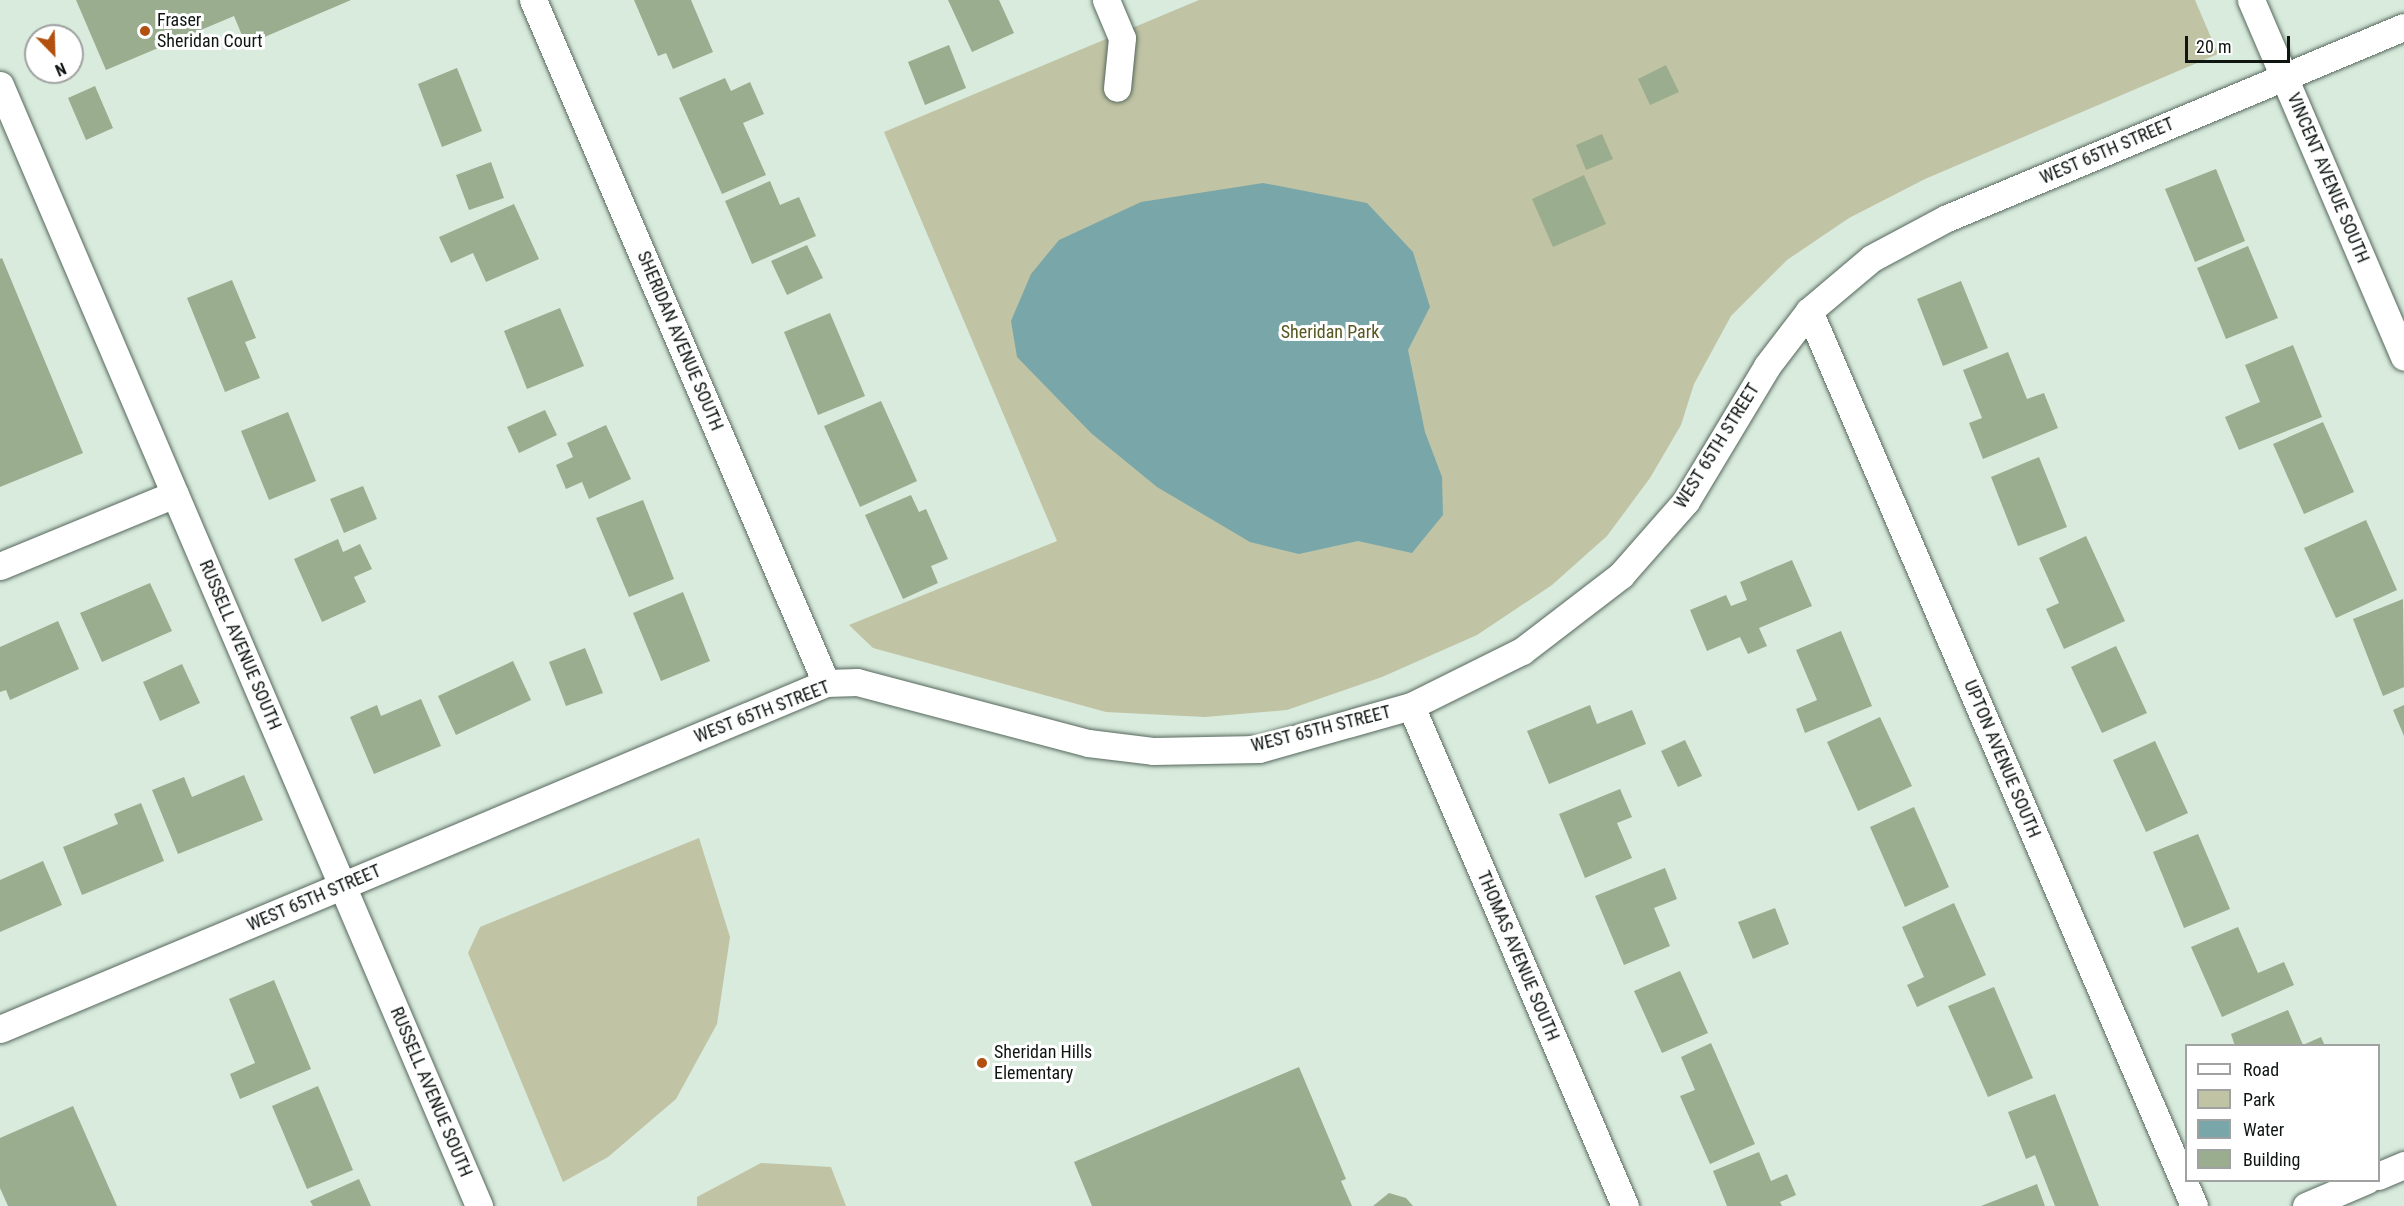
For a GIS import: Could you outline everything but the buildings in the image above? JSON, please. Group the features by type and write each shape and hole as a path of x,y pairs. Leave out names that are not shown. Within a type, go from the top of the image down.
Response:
{"street":[{"name":"SHERIDAN AVENUE SOUTH","path":"533,0 826,683"},
{"path":"1106,0 1122,38 1117,88"},
{"name":"VINCENT AVENUE SOUTH","path":"2251,0 2404,357"},
{"name":"WEST 65TH STREET","path":"0,1029 826,683 856,682 1088,743 1153,750 1259,749 1411,706 1522,651 1621,575 1686,501 1767,366 1809,311 1872,258 1947,218 2404,27"},
{"name":"RUSSELL AVENUE SOUTH","path":"0,85 479,1206"},
{"name":"UPTON AVENUE SOUTH","path":"1809,311 2194,1206"},
{"path":"0,566 175,494"},
{"name":"THOMAS AVENUE SOUTH","path":"1411,706 1625,1206"},
{"path":"2380,1176 2404,1165"},
{"path":"2306,1206 2362,1182"}],"green space":[{"name":"Sheridan Park","path":"1199,0 2195,0 2218,54 1925,179 1849,218 1787,260 1731,316 1694,384 1681,425 1650,478 1607,536 1552,585 1477,635 1382,677 1287,710 1205,717 1106,712 873,648 849,625 1057,541 884,132"},
{"path":"699,838 730,937 717,1024 676,1099 608,1157 563,1182 468,953 480,927"},
{"path":"761,1163 831,1167 846,1206 697,1206 697,1197"}],"water":[{"path":"1263,183 1367,203 1413,252 1430,307 1408,350 1425,432 1442,477 1443,515 1412,553 1358,541 1299,554 1250,542 1157,487 1091,433 1017,357 1011,321 1031,274 1059,240 1141,202"}],"place":[{"name":"Fraser Sheridan Court","path":"145,31"},
{"name":"Sheridan Hills Elementary","path":"982,1063"}]}
